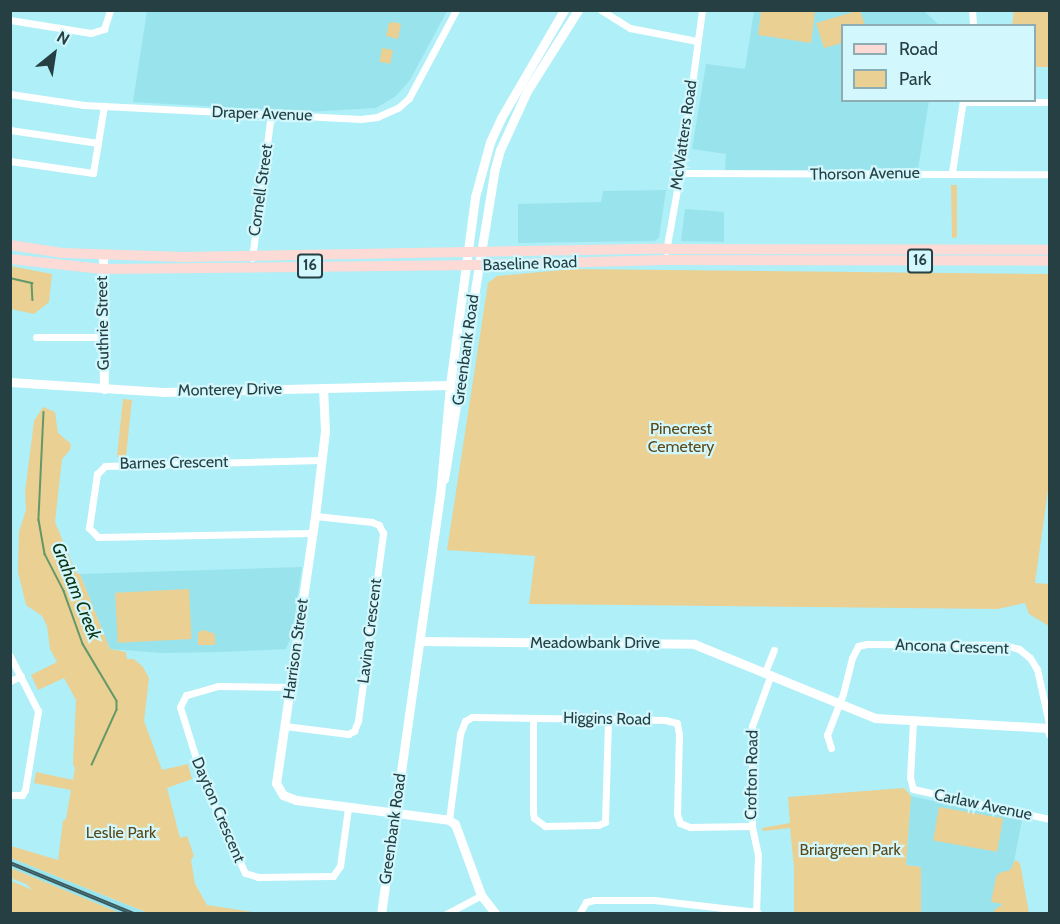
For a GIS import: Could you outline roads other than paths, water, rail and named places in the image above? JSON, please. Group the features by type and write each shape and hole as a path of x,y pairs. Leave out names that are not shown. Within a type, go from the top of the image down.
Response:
{"main road":[{"name":"Baseline Road","path":"10,246 103,256 464,265 665,255 1050,250"},
{"name":"Baseline Road","path":"10,259 102,269 466,251 1050,261"}],"street":[{"path":"10,20 91,33 104,29 110,10"},
{"name":"Draper Avenue","path":"10,94 104,106 369,118 399,107 409,98 420,82 456,10"},
{"name":"Greenbank Road","path":"381,914 440,495 464,265 476,191 490,142 517,88 564,10"},
{"name":"Greenbank Road","path":"440,495 453,436 492,181 504,141 527,91 578,10"},
{"path":"601,10 630,28 697,41"},
{"name":"McWatters Road","path":"665,255 680,173 702,10"},
{"path":"952,172 963,102"},
{"path":"10,160 93,173 104,106"},
{"name":"Cornell Street","path":"251,260 271,114"},
{"path":"10,130 98,143"},
{"name":"Thorson Avenue","path":"680,173 807,176 952,172 1050,174"},
{"name":"Guthrie Street","path":"103,256 104,390"},
{"path":"36,338 102,337"},
{"name":"Monterey Drive","path":"10,382 104,390 163,392 450,385"},
{"name":"Harrison Street","path":"323,388 325,431 315,516 276,783 283,795 296,800 449,820"},
{"name":"Barnes Crescent","path":"312,533 98,537 89,528 97,474 105,466 321,460"},
{"name":"Lavina Crescent","path":"285,726 348,734 354,731 358,720 383,533 379,525 372,522 315,516"},
{"name":"Meadowbank Drive","path":"420,641 694,644 875,718 1049,730"},
{"name":"Ancona Crescent","path":"840,704 852,658 858,646 1005,645 1019,649 1030,658 1037,669 1049,730"},
{"path":"768,673 774,650"},
{"path":"10,656 38,711 25,790 21,795 10,795"},
{"name":"Crofton Road","path":"756,913 758,855 752,826 752,726 768,673"},
{"path":"10,681 21,676"},
{"name":"Dayton Crescent","path":"289,687 218,686 186,695 180,707 203,781 245,873 258,877 333,876 340,866 348,808"},
{"path":"831,748 827,735 840,704"},
{"name":"Higgins Road","path":"449,820 460,734 465,721 472,717 665,720 677,723 679,734 677,814 680,823 690,827 752,826"},
{"path":"533,718 533,812 534,818 545,826 598,825 605,822 608,720"},
{"name":"Carlaw Avenue","path":"913,722 910,777 913,789 1050,819"},
{"path":"449,820 458,828 481,895 496,914"},
{"path":"446,914 481,895"},
{"path":"579,914 586,902 594,900 654,900 756,913"}],"waterway":[{"name":"Graham Creek","path":"10,278 32,283 33,300"},
{"name":"Graham Creek","path":"44,412 39,520 45,554 64,591 83,644 117,701 117,710 92,765"}],"railway":[{"path":"10,863 134,914"}],"park label":[{"name":"Pinecrest Cemetery","path":"681,438"},
{"name":"Leslie Park","path":"121,833"},
{"name":"Briargreen Park","path":"850,850"}]}
